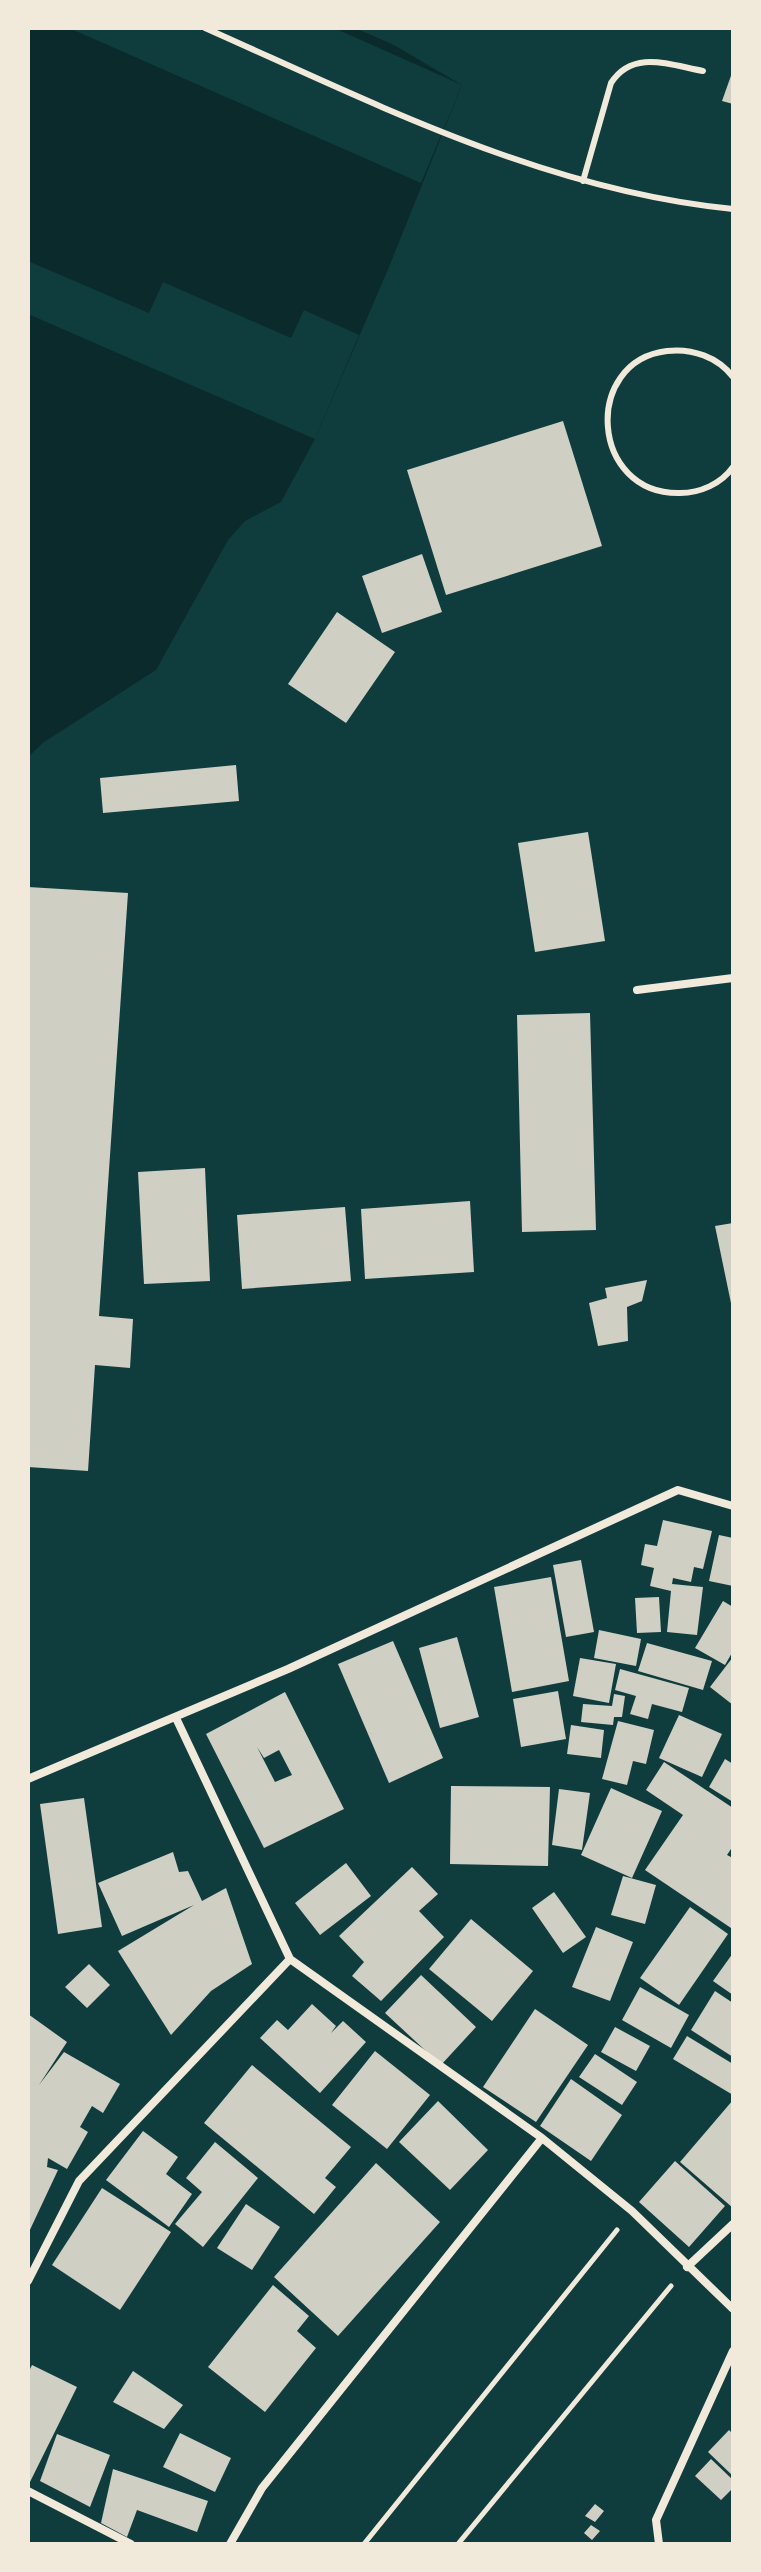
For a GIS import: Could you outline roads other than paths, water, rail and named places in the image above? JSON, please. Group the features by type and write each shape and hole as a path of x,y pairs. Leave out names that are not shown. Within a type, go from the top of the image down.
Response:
{"street":[{"path":"637,990 733,978"},
{"path":"28,1779 176,1718 678,1490 733,1506"},
{"path":"176,1718 290,1959 542,2138 632,2211 733,2309"},
{"path":"28,2281 79,2181 290,1959"},
{"path":"230,2544 262,2488 542,2138"},
{"path":"687,2267 733,2224"},
{"path":"659,2544 656,2520 733,2351"},
{"path":"28,2491 131,2544"}],"lane":[{"path":"205,28 442,133 583,181 733,209"},
{"path":"583,181 611,83 617,74 626,66 645,61 703,71"},
{"path":"733,377 709,357 688,351 665,351 644,358 626,372 613,391 607,412 607,435 614,456 628,474 646,487 668,493 691,493 712,486 733,467"}],"water":[{"path":"28,28 355,28 394,45 462,85 315,439 281,502 245,521 228,540 156,670 44,742 28,757"}]}
